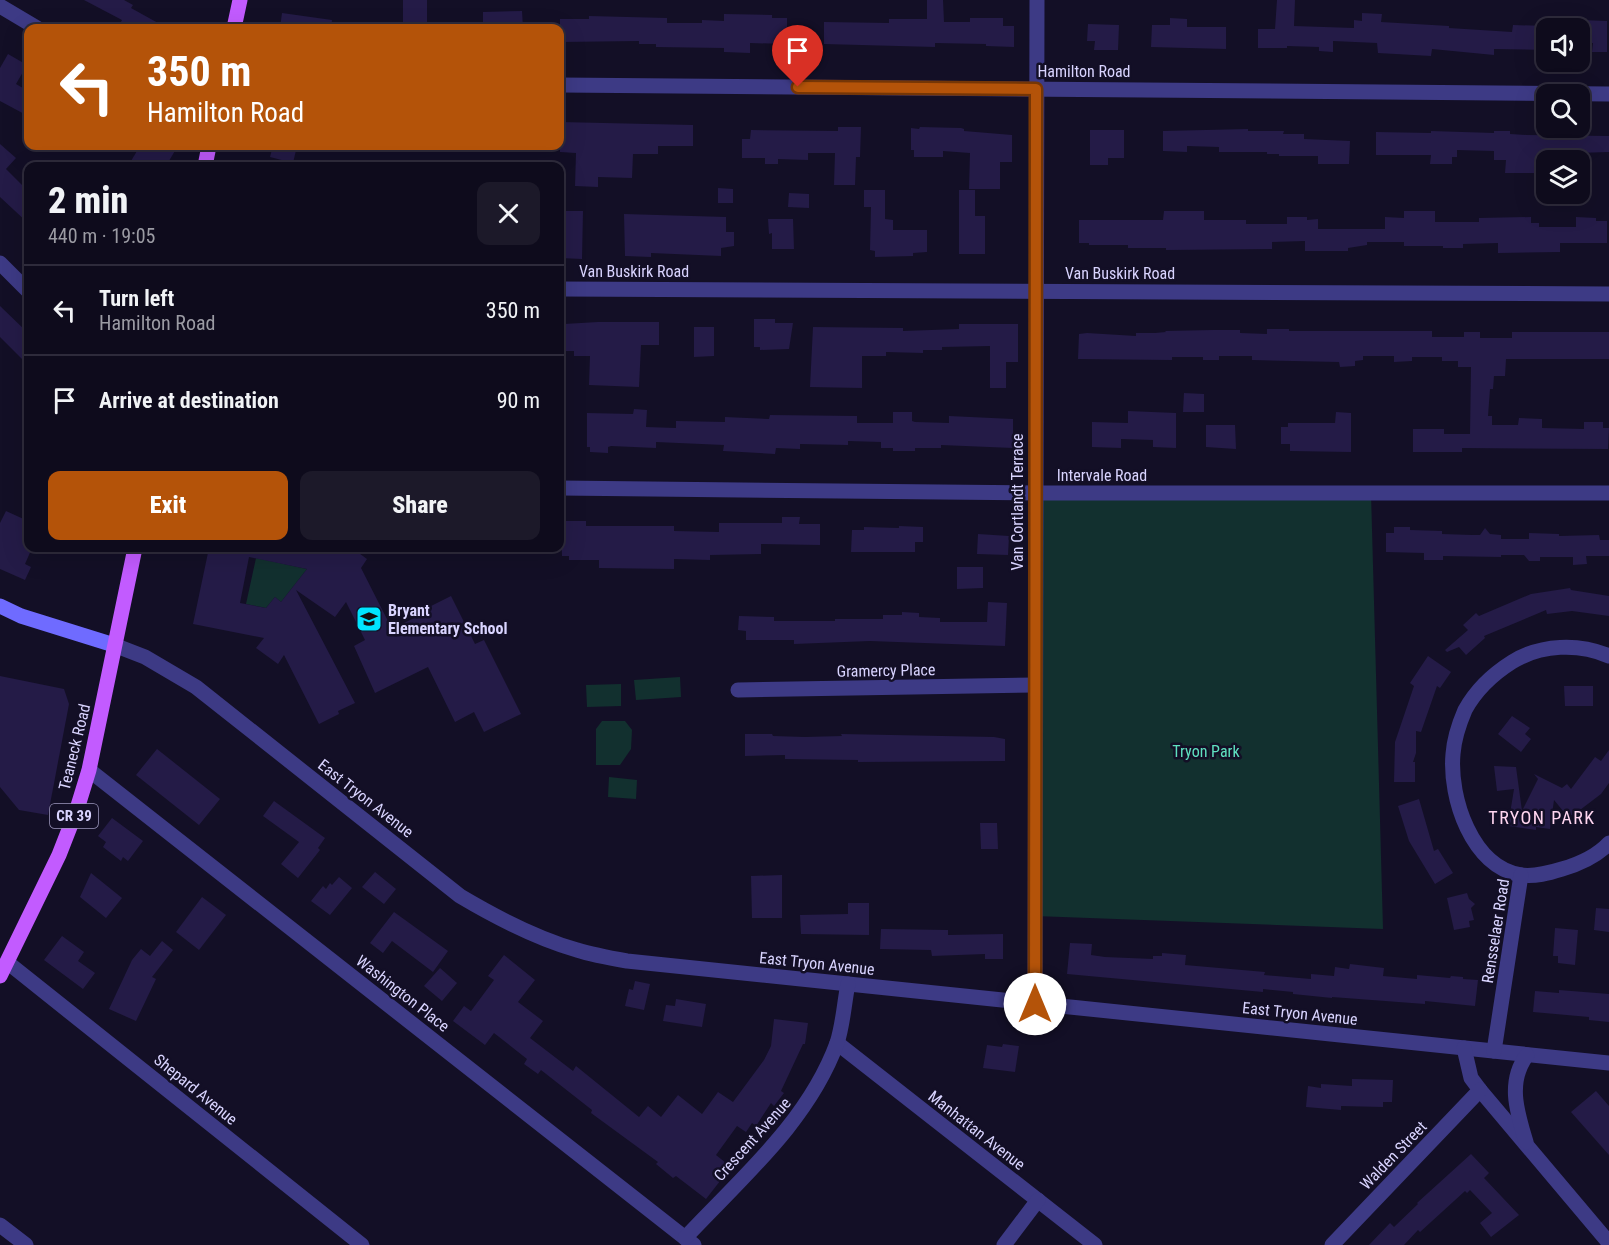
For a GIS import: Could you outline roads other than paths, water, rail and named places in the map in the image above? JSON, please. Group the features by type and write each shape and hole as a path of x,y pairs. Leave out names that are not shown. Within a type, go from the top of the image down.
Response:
{"main road":[{"path":"235,24 240,0"},
{"name":"Teaneck Road","path":"0,976 59,855 77,809 89,770 134,552"}],"street":[{"name":"Van Cortlandt Terrace","path":"1035,1004 1036,0"},
{"path":"0,6 30,24"},
{"name":"Hamilton Road","path":"564,85 1609,94"},
{"path":"0,264 24,287"},
{"name":"Van Buskirk Road","path":"564,289 1609,294"},
{"name":"Intervale Road","path":"564,488 1035,493 1609,493"},
{"path":"0,606 21,616 114,645"},
{"name":"East Tryon Avenue","path":"114,645 145,657 196,687 460,896 497,918 537,936 578,950 627,961 1609,1063"},
{"path":"1521,875 1506,871 1491,862 1480,850 1467,828 1458,804 1453,773 1452,753 1457,731 1479,689 1497,672 1518,658 1559,647 1579,648 1609,656"},
{"name":"Gramercy Place","path":"738,690 1035,685"},
{"name":"Washington Place","path":"89,770 689,1241"},
{"name":"Rensselaer Road","path":"1494,1051 1521,875 1548,873 1573,866 1600,853 1609,843"},
{"name":"Shepard Avenue","path":"7,962 362,1245"},
{"name":"Crescent Avenue","path":"689,1241 788,1129 810,1100 837,1044 848,984"},
{"name":"Manhattan Avenue","path":"837,1044 1095,1245"},
{"path":"1464,1048 1471,1078 1609,1243"},
{"path":"1527,1055 1519,1068 1515,1096 1528,1147"},
{"name":"Walden Street","path":"1332,1245 1480,1090"},
{"path":"1004,1245 1038,1200"},
{"path":"0,1225 26,1245"}],"place":[{"name":"Bryant Elementary School","path":"369,619"}],"district":[{"name":"TRYON PARK","path":"1542,818"}],"park label":[{"name":"Tryon Park","path":"1206,751"}]}
